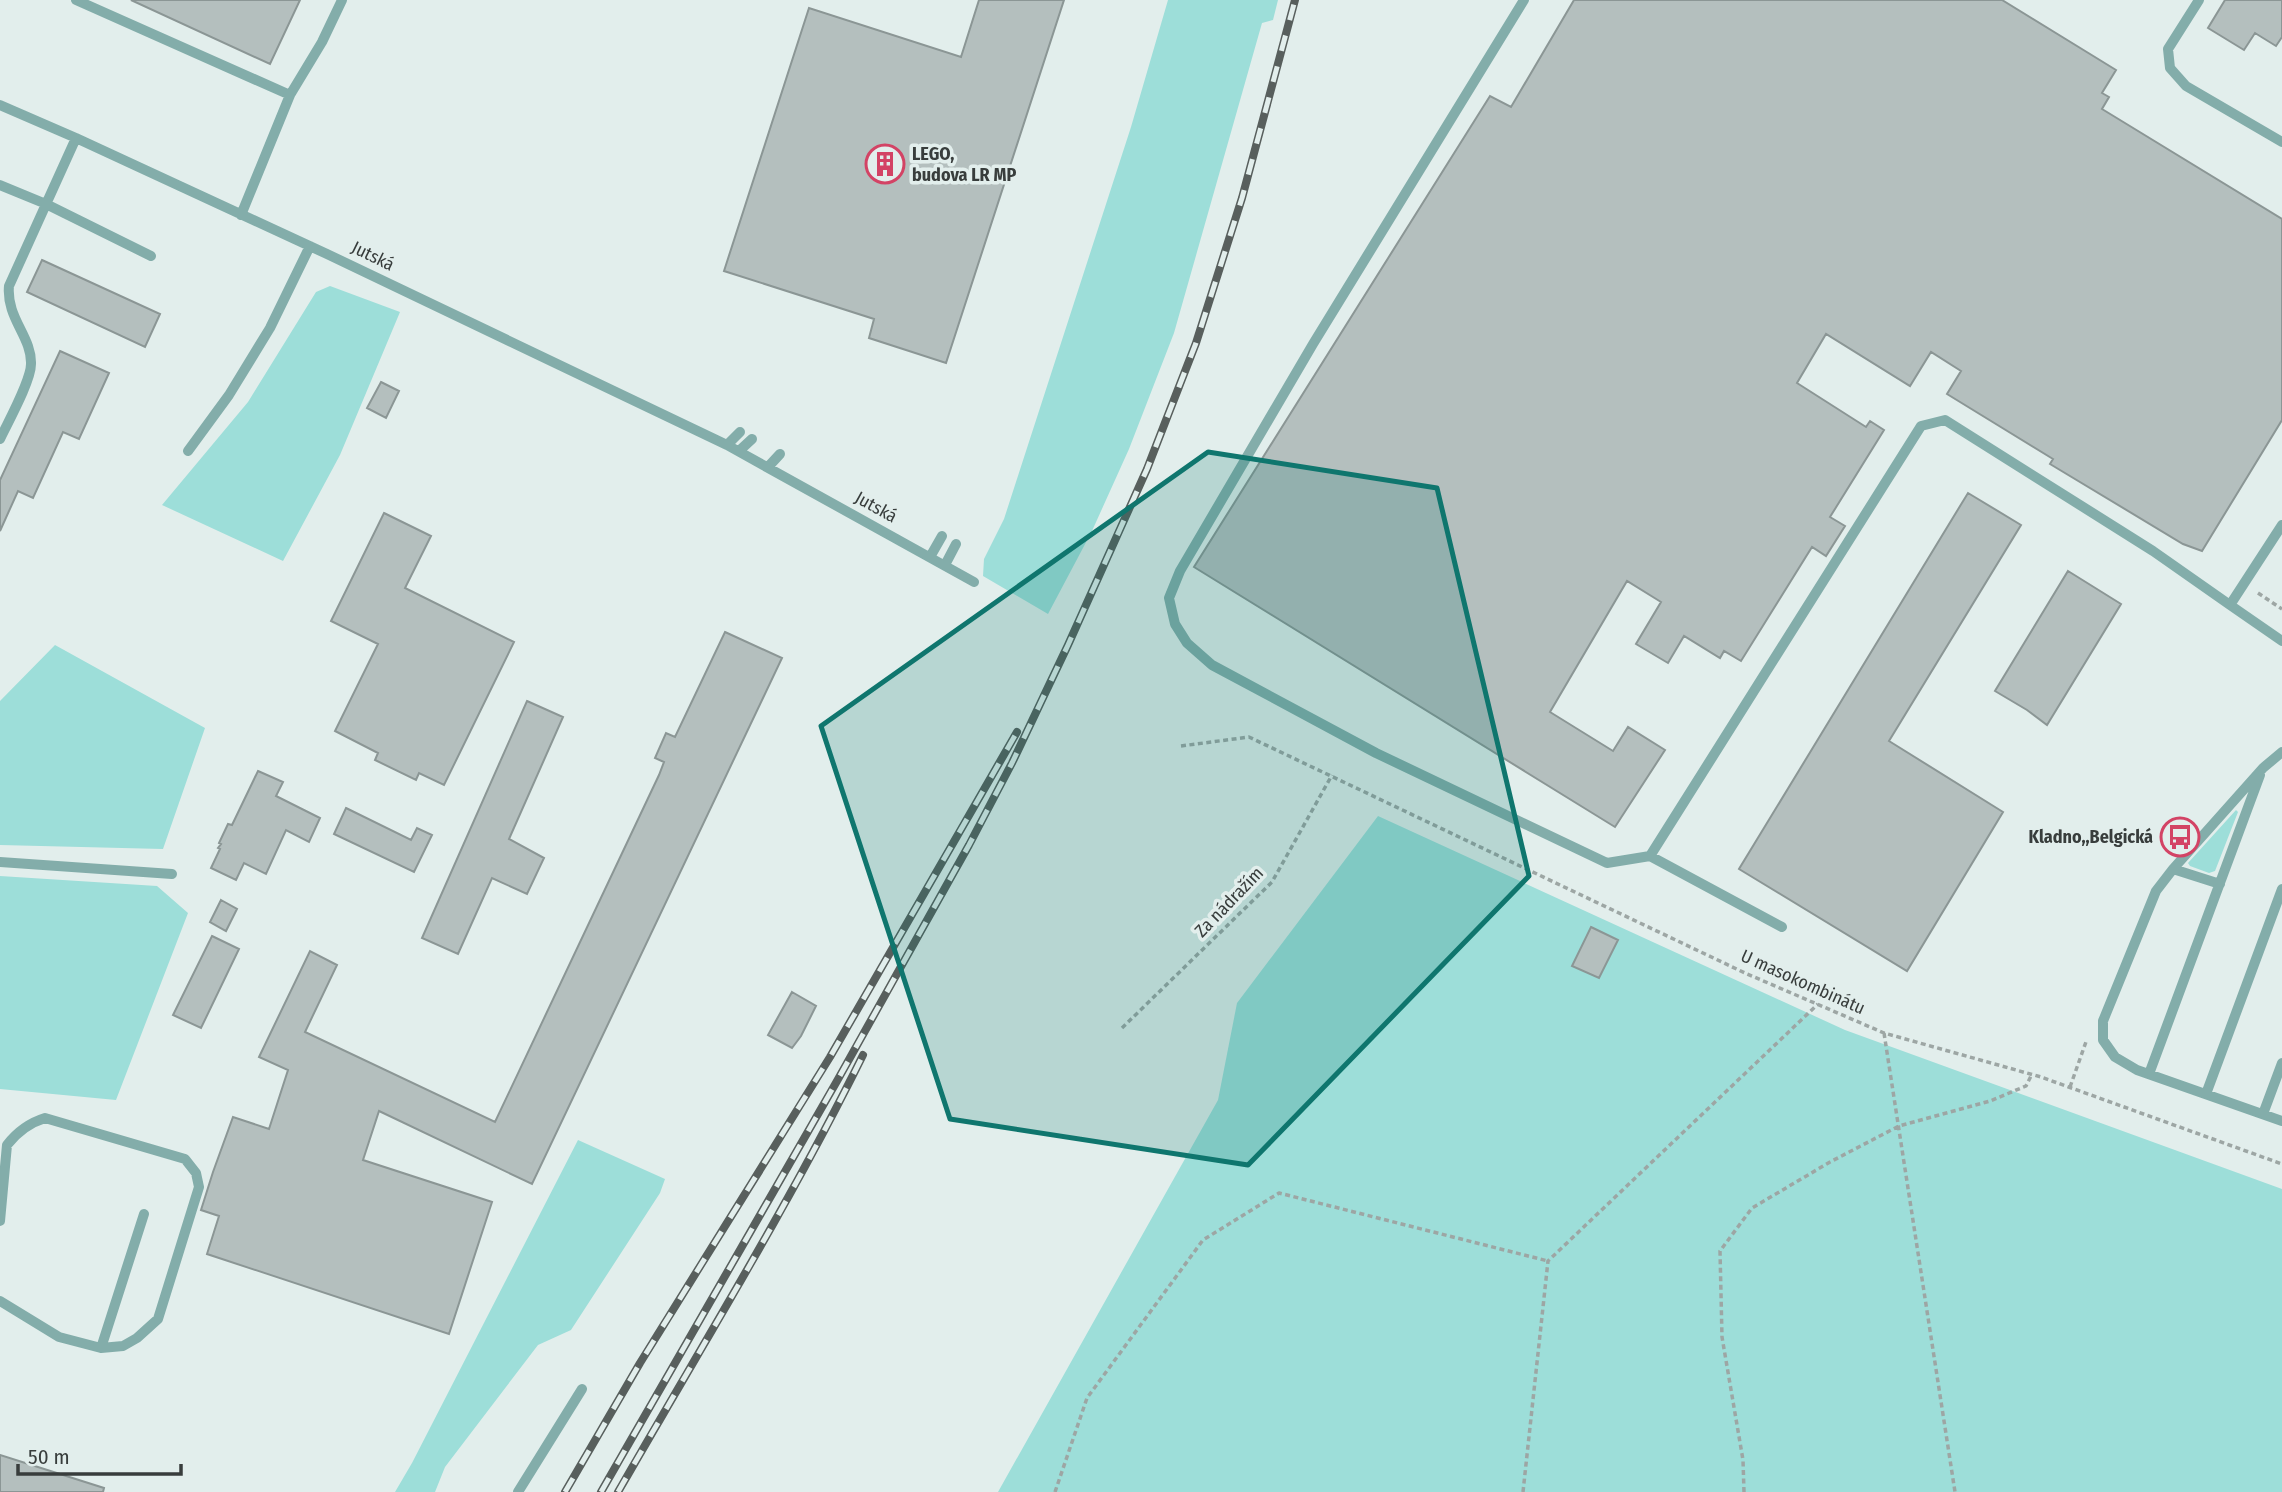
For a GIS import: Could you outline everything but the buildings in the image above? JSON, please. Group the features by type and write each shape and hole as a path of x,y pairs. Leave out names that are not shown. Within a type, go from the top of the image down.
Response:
{"lane":[{"path":"76,0 290,95"},
{"path":"241,215 290,95 322,42 342,0"},
{"path":"1524,0 1313,344 1180,571 1169,598 1175,624 1187,643 1212,666 1376,753 1607,863 1650,856 1782,927"},
{"path":"2199,0 2168,49 2170,68 2186,86 2282,142"},
{"name":"Jutská","path":"0,105 310,246 727,445 974,582"},
{"path":"0,439 29,376 31,363 28,349 10,310 9,286 76,138"},
{"path":"0,185 46,204 151,256"},
{"path":"188,451 229,395 270,328 310,246"},
{"path":"1650,856 1921,426 1945,420 2153,551 2282,641"},
{"path":"727,445 740,432"},
{"path":"739,451 752,439"},
{"path":"768,467 780,454"},
{"path":"2230,605 2282,525"},
{"path":"930,557 942,537"},
{"path":"945,565 956,544"},
{"path":"2282,752 2263,768 2155,891 2103,1021 2103,1040 2115,1057 2137,1070 2282,1121"},
{"path":"2150,1074 2263,768"},
{"path":"0,862 172,874"},
{"path":"2173,869 2220,884"},
{"path":"2206,1094 2282,889"},
{"path":"2263,1114 2282,1063"},
{"path":"0,1221 7,1145 22,1129 45,1118 185,1159 196,1173 199,1187 159,1319 137,1338 123,1346 101,1348 59,1337 0,1301"},
{"path":"101,1348 144,1214"},
{"path":"518,1492 582,1389"}],"path":[{"path":"2245,583 2282,609"},
{"name":"U masokombinátu","path":"1181,746 1249,737 1745,973 1884,1033 2032,1074 2282,1164"},
{"name":"Za nádražím","path":"1122,1028 1272,882 1332,775"},
{"path":"1523,1492 1548,1261 1818,1004"},
{"path":"1884,1033 1955,1492"},
{"path":"1745,1492 1743,1460 1722,1338 1720,1251 1752,1208 1830,1162 1899,1126 1990,1101 2026,1086 2032,1074"},
{"path":"1055,1492 1087,1398 1203,1240 1279,1193 1548,1261"}],"highlighted area":[{"path":"1208,452 1437,488 1529,876 1248,1165 950,1119 821,726"}],"shaded area":[{"path":"1168,0 1278,0 1273,20 1262,23 1174,333 1129,449 1092,531 1048,614 983,576 984,559 1004,519 1131,127"},
{"path":"330,286 400,312 340,455 283,561 162,505 248,402 316,292"},
{"path":"55,645 205,728 163,849 0,845 0,701"},
{"path":"2236,810 2238,812 2215,871 2209,873 2190,866 2188,863"},
{"path":"1378,816 1845,1030 2282,1189 2282,1492 998,1492 1218,1100 1237,1003"},
{"path":"0,876 157,886 188,913 116,1100 0,1089"},
{"path":"578,1140 665,1179 660,1193 571,1330 538,1345 445,1467 435,1492 395,1492 412,1463"}],"railway":[{"path":"601,1492 969,845 1012,763 1068,645 1147,469 1196,343 1242,198 1295,0"},
{"path":"565,1492 640,1363 830,1057 1017,732"},
{"path":"618,1492 775,1221 863,1055"}],"place":[{"name":"LEGO, budova LR MP","path":"885,164"},
{"name":"Kladno,,Belgická","path":"2180,837"}]}
